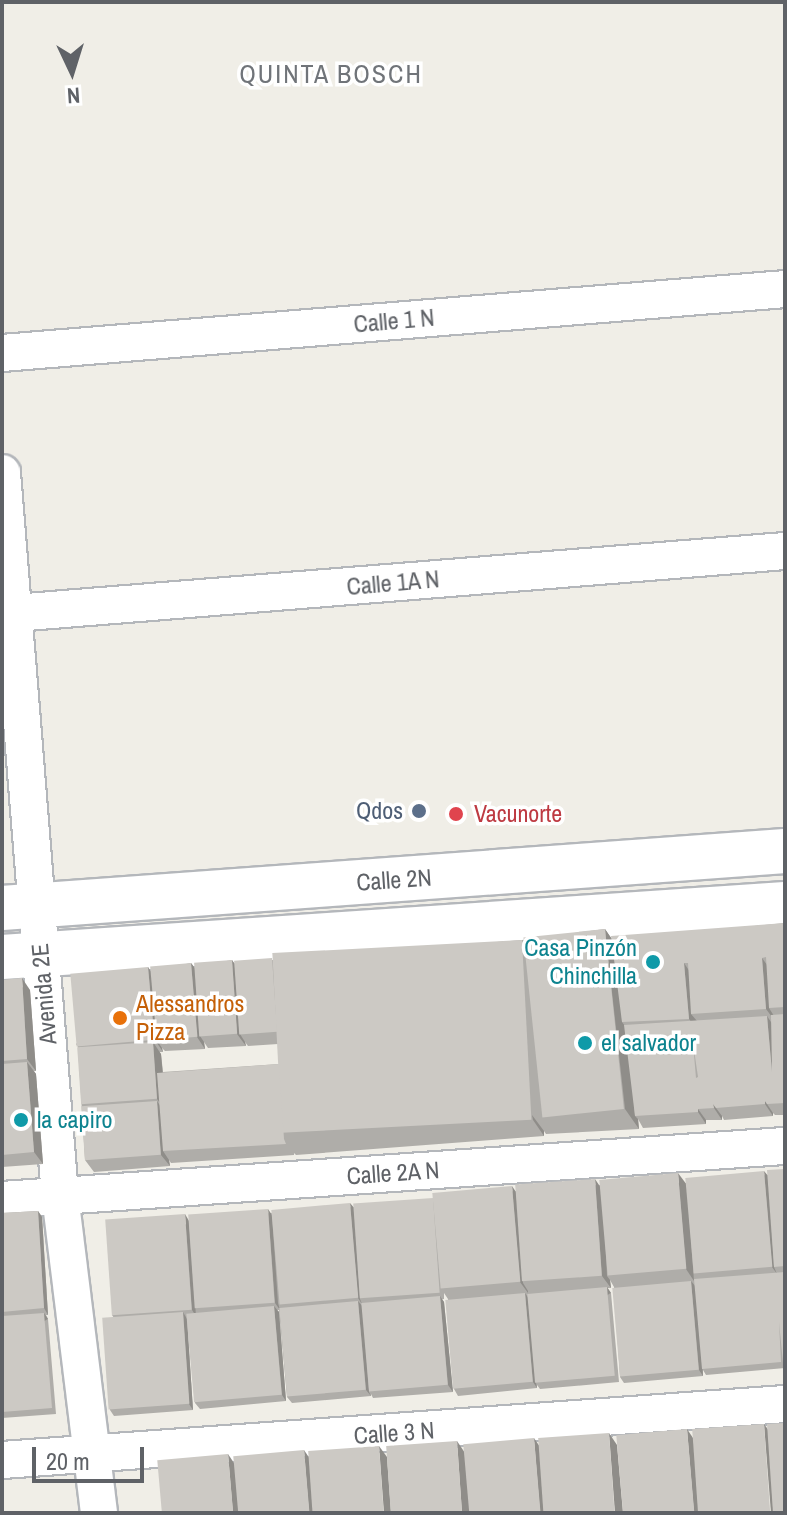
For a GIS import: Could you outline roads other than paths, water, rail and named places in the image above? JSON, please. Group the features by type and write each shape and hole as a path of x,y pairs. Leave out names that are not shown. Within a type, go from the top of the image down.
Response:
{"street":[{"name":"Calle 1 N","path":"2,353 785,289"},
{"name":"Avenida 2E","path":"2,473 22,956 60,1195 99,1513"},
{"name":"Calle 1A N","path":"8,613 785,551"},
{"name":"Calle 2N","path":"20,906 785,851"},
{"name":"Calle 2N","path":"22,956 785,904"},
{"name":"Calle 2A N","path":"2,1200 785,1146"},
{"name":"Calle 3 N","path":"2,1460 785,1404"}],"place":[{"name":"Qdos","path":"419,811"},
{"name":"Vacunorte","path":"456,814"},
{"name":"Casa Pinzón Chinchilla","path":"653,962"},
{"name":"Alessandros Pizza","path":"120,1018"},
{"name":"el salvador","path":"585,1043"},
{"name":"la capiro","path":"21,1120"}],"district":[{"name":"QUINTA BOSCH","path":"331,74"}]}
